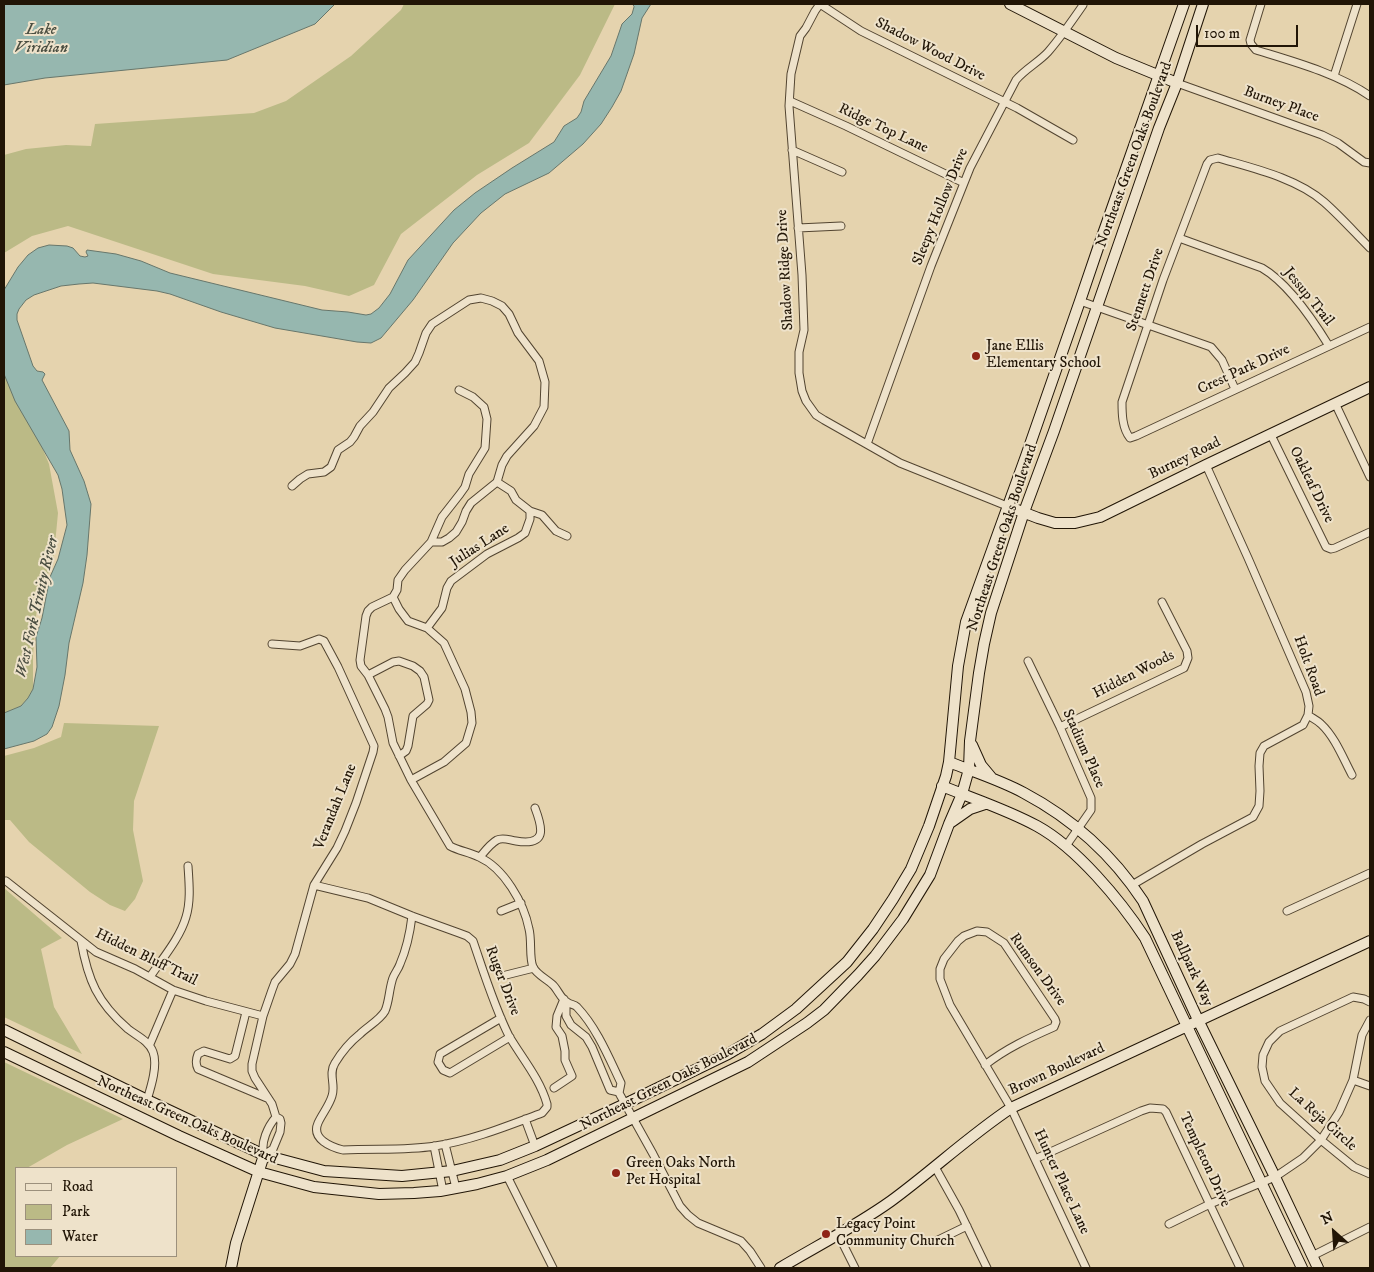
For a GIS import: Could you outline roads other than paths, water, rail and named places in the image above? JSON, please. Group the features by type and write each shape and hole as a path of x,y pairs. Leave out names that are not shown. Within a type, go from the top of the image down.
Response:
{"main road":[{"path":"1010,4 1116,58 1177,83"},
{"name":"Northeast Green Oaks Boulevard","path":"4,1030 264,1155 324,1171 402,1176 452,1171 500,1160 535,1146 728,1054 762,1034 796,1009 846,962 873,930 911,869 929,826 949,762 959,659 966,622 1184,4"},
{"name":"Northeast Green Oaks Boulevard","path":"4,1052 178,1136 259,1172 314,1187 361,1192 443,1191 507,1176 547,1160 748,1062 824,1010 858,976 904,919 930,875 962,794 969,769 970,741 984,644 991,613 1024,512 1098,307 1159,128 1177,83 1203,4"},
{"name":"Burney Road","path":"1007,506 1055,523 1069,524 1088,521 1105,515 1370,388"},
{"path":"970,741 981,766 994,779"},
{"name":"Ballpark Way","path":"949,762 994,779 1030,796 1046,806 1078,828 1101,848 1132,885 1143,901 1198,1022 1318,1268"},
{"name":"Ballpark Way","path":"942,786 1030,822 1052,835 1066,846 1118,901 1148,944 1302,1268"},
{"path":"949,824 970,809 985,804"},
{"name":"Brown Boulevard","path":"780,1268 863,1220 1011,1108 1370,941"},
{"path":"231,1268 236,1243 264,1155"}],"street":[{"name":"Shadow Ridge Drive","path":"820,4 800,36 791,74 792,150 802,275 804,330 799,359 802,392 816,414 900,463 1007,506"},
{"name":"Shadow Wood Drive","path":"820,4 861,31 1017,108 1073,140"},
{"path":"1261,4 1250,40 1254,48 1334,76 1370,96"},
{"path":"1334,76 1357,4"},
{"name":"Sleepy Hollow Drive","path":"867,444 931,266 970,168 1016,80 1022,72 1047,53 1084,5"},
{"name":"Burney Place","path":"1177,83 1322,135 1370,164"},
{"name":"Ridge Top Lane","path":"790,101 964,183"},
{"path":"792,150 842,172"},
{"name":"Stennett Drive","path":"1130,438 1122,416 1122,402 1163,280 1210,160 1216,158 1283,178 1314,195 1324,202 1370,248"},
{"path":"798,228 841,226"},
{"name":"Jessup Trail","path":"1179,238 1271,273 1311,318 1329,346"},
{"path":"292,486 308,474 324,472 331,467 338,450 354,437 385,392 415,362 426,333 432,324 469,300 481,298 492,301 502,306 509,314 518,332 539,361 545,382 544,407 534,426 507,456 497,482 471,503 456,532 442,542 431,542"},
{"path":"1080,301 1211,348 1222,360 1235,389"},
{"name":"Crest Park Drive","path":"1130,438 1370,327"},
{"path":"459,390 473,397 484,407 487,419 485,448 469,474 465,487 442,517 431,542 398,580 397,590 393,597 368,611 360,660 363,670 368,675 388,717 393,743 399,756 450,846 480,857 499,872 521,903 530,932 534,968 554,985 565,1000 575,1005 594,1031 621,1083 619,1092 680,1206 698,1223 742,1242 761,1268"},
{"path":"1336,403 1370,477"},
{"name":"Oakleaf Drive","path":"1271,435 1326,547 1335,548 1370,532"},
{"name":"Holt Road","path":"1132,885 1253,817 1258,806 1260,791 1259,766 1262,749 1264,746 1303,725 1308,715 1309,706 1306,692 1256,574 1206,465"},
{"path":"497,482 511,491 516,500 530,511 542,515 556,531 567,536"},
{"name":"Julias Lane","path":"427,628 442,608 447,588 451,582 486,554 518,538 525,532 530,519 530,511"},
{"path":"393,597 399,610 408,620 427,628 444,643 465,688 471,712 472,723 466,743 444,762 411,780"},
{"name":"Hidden Woods","path":"1060,727 1184,668 1188,658 1187,651 1162,602"},
{"name":"Verandah Lane","path":"264,1155 273,1149 280,1132 281,1123 252,1071 263,1016 275,982 290,964 295,954 314,885 337,848 345,831 374,746 324,641 319,639 300,646 272,644"},
{"path":"368,675 393,662 399,661 420,670 424,676 427,704 414,716 408,746 399,756"},
{"name":"Stadium Place","path":"1028,661 1060,727 1090,798 1091,810 1066,846"},
{"path":"1308,715 1319,722 1330,736 1352,775"},
{"path":"480,857 489,846 504,838 526,842 533,841 538,837 542,828 535,808"},
{"path":"150,977 177,938 186,917 189,889 188,866"},
{"path":"1286,911 1370,873"},
{"name":"Hidden Bluff Trail","path":"6,881 96,952 173,990 263,1016"},
{"name":"Ruger Drive","path":"314,885 368,898 467,936 473,941 500,1018 546,1099 545,1110 525,1120"},
{"path":"501,910 521,903"},
{"path":"412,916 406,951 392,978 385,1010 381,1016 347,1046 334,1064 332,1069 334,1084 332,1096 328,1108 317,1124 318,1135 325,1143 343,1150 412,1148 434,1146 479,1136 525,1120 535,1146"},
{"name":"Rumson Drive","path":"971,933 987,932 1004,943 1048,1007 1056,1022 1054,1027 1002,1052 985,1065"},
{"name":"Hunter Place Lane","path":"971,933 958,941 944,960 940,969 940,979 950,1005 1011,1108 1086,1268"},
{"path":"81,941 87,970 99,998 115,1017 150,1044 155,1059 153,1080 147,1100"},
{"path":"506,975 534,968"},
{"path":"150,1044 173,990"},
{"name":"La Reja Circle","path":"1370,1002 1364,998 1354,997 1280,1031 1269,1042 1263,1054 1262,1067 1265,1081 1280,1103 1320,1140 1354,1167 1370,1174"},
{"path":"565,1000 566,1016 571,1025 586,1037 592,1047 610,1090 619,1092"},
{"path":"554,1088 572,1076 565,1060 562,1036 556,1027 557,1016 565,1000"},
{"path":"246,1012 235,1056 230,1059 204,1051 198,1054 196,1066 198,1069 267,1098"},
{"path":"500,1018 440,1054 438,1062 443,1070 450,1073 510,1037"},
{"path":"1168,1224 1275,1177 1303,1158 1320,1140 1338,1112 1353,1080 1362,1035 1370,1020"},
{"path":"1353,1080 1370,1086"},
{"name":"Templeton Drive","path":"1035,1159 1141,1111 1150,1108 1160,1108 1166,1112 1240,1268"},
{"path":"264,1155 262,1149 270,1123 276,1117"},
{"path":"445,1144 456,1188"},
{"path":"434,1146 443,1191"},
{"path":"935,1167 987,1268"},
{"path":"507,1176 553,1268"},
{"path":"936,1240 967,1226"},
{"path":"1312,1256 1370,1227"},
{"path":"838,1234 855,1268"}],"water":[{"name":"Lake Viridian","path":"4,4 335,4 315,24 227,60 45,78 4,85"},
{"path":"633,4 651,4 642,18 634,54 621,91 601,124 583,144 549,173 505,194 481,213 453,243 413,300 381,338 371,343 275,328 157,291 93,283 61,286 34,295 26,300 19,309 17,320 33,366 37,371 45,374 42,380 69,431 70,450 84,481 91,504 83,583 69,643 59,706 52,727 47,734 34,741 4,749 4,713 21,706 33,689 37,667 36,637 42,618 50,577 58,559 67,525 58,475 15,401 4,374 4,290 28,255 38,248 49,245 73,248 80,256 85,257 88,256 87,250 116,254 141,261 170,273 322,310 371,314 379,308 390,294 408,260 454,210 475,193 554,142 564,126 577,118 584,101 611,56 622,24 632,14"}],"place":[{"name":"Jane Ellis Elementary School","path":"976,356"},
{"name":"Green Oaks North Pet Hospital","path":"616,1173"},
{"name":"Legacy Point Community Church","path":"826,1234"}],"water label":[{"name":"West Fork Trinity River","path":"38,607"}]}
